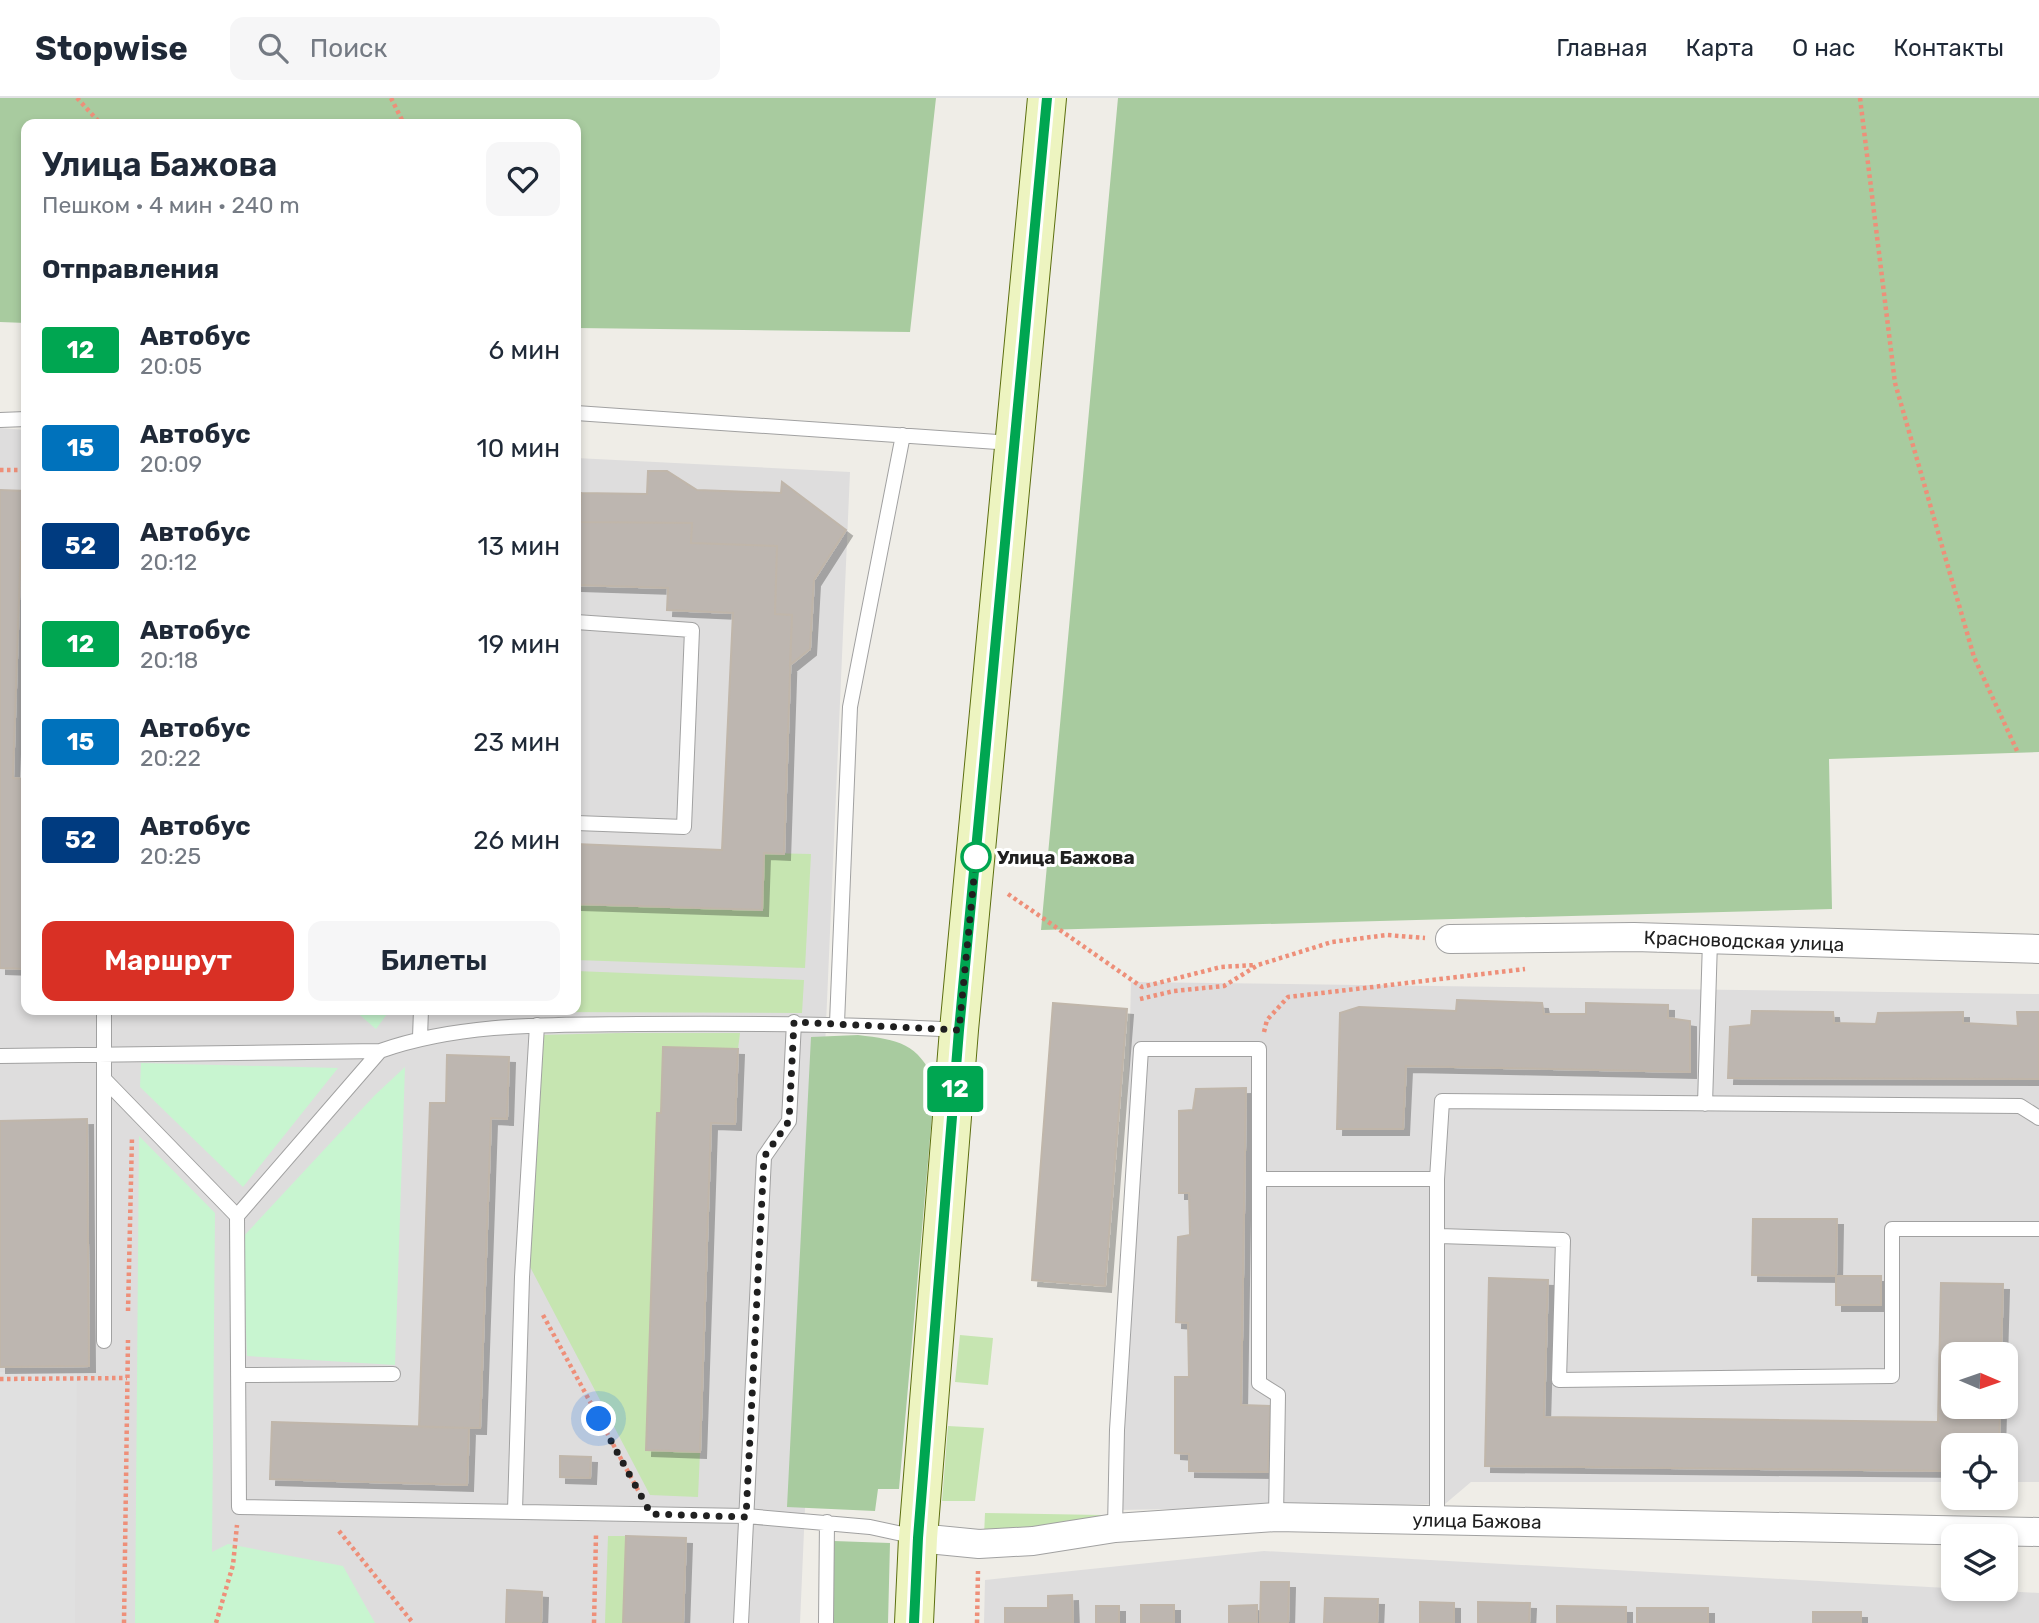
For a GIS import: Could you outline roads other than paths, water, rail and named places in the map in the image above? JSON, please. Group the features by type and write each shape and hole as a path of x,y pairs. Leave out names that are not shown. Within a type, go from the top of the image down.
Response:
{"main road":[{"path":"914,1623 918,1538 959,1030 1046,98"}],"street":[{"name":"Красноводская улица","path":"1450,939 1596,937 2039,948"},
{"name":"улица Бажова","path":"918,1538 979,1544 1033,1541 1115,1528 1276,1517 2039,1532"}],"lane":[{"path":"581,413 1014,443"},
{"path":"0,420 21,419"},
{"path":"837,1023 850,707 903,435"},
{"path":"581,622 692,630 684,827 581,823"},
{"path":"1705,1104 1710,941"},
{"path":"104,1015 104,1340"},
{"path":"420,1037 421,1015"},
{"path":"740,1623 764,1157 789,1121 794,1022"},
{"path":"0,1056 380,1051 420,1037 537,1025 794,1022 959,1030"},
{"path":"516,1510 522,1277 537,1025"},
{"path":"1115,1528 1117,1430 1141,1049 1259,1049 1259,1383 1278,1395 1276,1517"},
{"path":"380,1051 237,1216 239,1507 516,1510 746,1517 870,1527 918,1538"},
{"path":"105,1080 237,1216"},
{"path":"1440,1520 1437,1507 1437,1179 1442,1101 2020,1106 2039,1118"},
{"path":"1260,1179 1437,1179"},
{"path":"1439,1236 1563,1240 1559,1380 1892,1376 1892,1229 2039,1229"},
{"path":"238,1375 393,1374"},
{"path":"825,1623 827,1522"}],"place":[{"name":"Улица Бажова","path":"976,857"}]}
